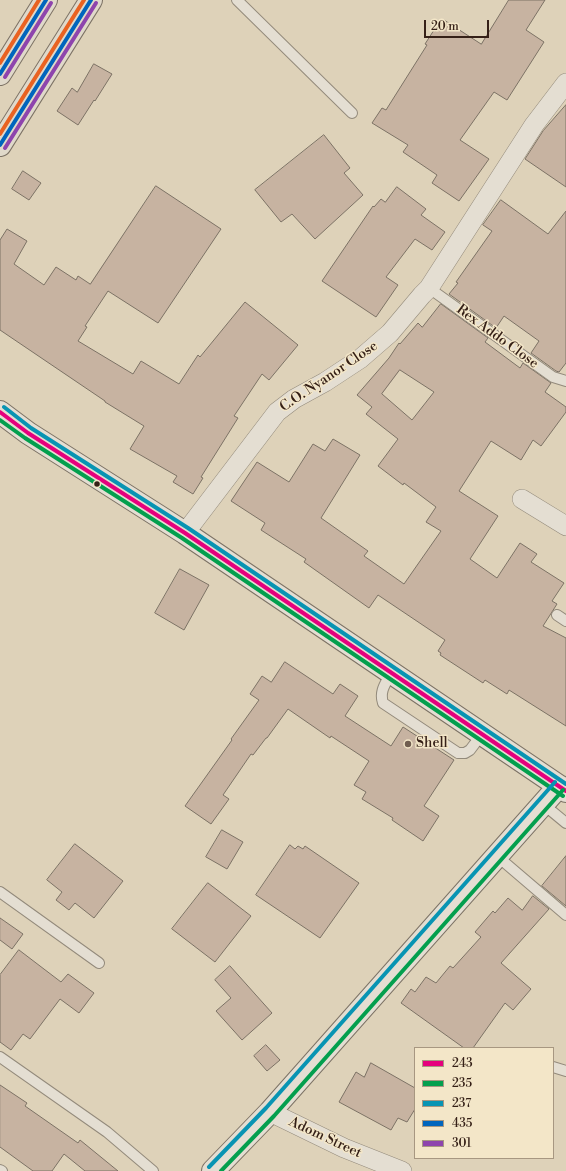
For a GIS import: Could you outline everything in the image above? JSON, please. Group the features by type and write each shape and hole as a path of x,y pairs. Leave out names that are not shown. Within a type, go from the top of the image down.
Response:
{"highway":[{"path":"0,74 46,0"},
{"path":"0,145 91,0"}],"main road":[{"path":"0,412 28,433 185,533 482,734 564,784 543,804 270,1112 213,1171"},
{"path":"0,421 28,433"}],"street":[{"name":"C.O. Nyanor Close","path":"185,533 277,412 294,399 325,382 360,359 390,334 429,288 534,125 566,83"},
{"path":"522,499 566,526"},
{"name":"Adom Street","path":"270,1112 344,1148 402,1171"}],"lane":[{"path":"237,0 352,113"},
{"name":"Rex Addo Close","path":"429,288 553,377 566,381"},
{"path":"557,615 566,621"},
{"path":"391,673 382,691 381,697 383,702 458,753 465,753 470,750 482,734"},
{"path":"543,804 566,823"},
{"path":"497,856 566,915"},
{"path":"0,892 99,963"},
{"path":"0,1057 107,1132 153,1171"},
{"path":"554,1067 566,1071"}],"building":[{"path":"509,0 545,0 526,30 544,42 507,100 494,92 460,140 489,159 459,201 432,183 437,175 403,152 408,145 372,123 382,108 386,110 427,45 425,44 434,30 436,31 444,20 481,44"},
{"path":"94,64 112,74 78,125 57,111 72,88 77,92"},
{"path":"566,105 566,187 525,159 543,131"},
{"path":"324,135 350,168 344,173 363,195 315,239 292,214 281,222 255,190"},
{"path":"23,171 41,183 29,200 12,189"},
{"path":"156,186 221,229 158,323 108,291 85,326 87,327 78,341 133,374 141,361 179,384 198,355 200,357 245,302 298,345 269,380 262,374 234,416 238,418 201,477 203,478 193,494 173,482 177,476 130,449 144,426 105,402 0,330 0,240 7,229 27,241 14,264 44,285 56,267 76,280 78,276 90,284"},
{"path":"397,187 426,209 421,215 445,232 432,250 415,239 386,277 398,285 376,317 322,281 373,206 374,207 381,199 385,202"},
{"path":"501,200 548,234 566,211 566,363 559,372 531,353 539,341 504,316 496,328 449,294 458,283 456,282 492,231 483,225"},
{"path":"441,304 488,338 485,342 520,368 523,363 551,383 545,392 566,407 566,412 541,446 533,440 521,460 491,441 459,491 498,516 470,559 497,578 520,543 537,554 531,562 564,583 552,601 557,604 543,626 566,638 566,726 509,690 507,694 485,680 483,683 440,655 441,653 438,651 445,640 378,595 369,608 304,562 306,559 261,530 265,523 231,501 257,462 289,482 313,444 325,451 333,439 360,455 321,518 368,551 364,556 404,584 441,531 426,522 436,507 378,466 398,439 366,414 372,407 357,395 389,358 399,343 400,344 418,323 422,327","holes":["400,370 434,392 412,420 382,394"]},
{"path":"180,569 209,585 184,630 155,613"},
{"path":"285,662 333,694 340,684 358,696 345,716 391,746 403,727 454,760 424,806 439,816 423,841 392,820 393,818 362,799 366,792 354,785 369,761 331,736 330,738 288,709 267,738 253,755 251,754 223,795 229,799 211,824 185,806 259,700 250,694 262,676 271,682"},
{"path":"222,830 243,842 227,869 206,857"},
{"path":"75,844 123,881 94,918 75,903 69,910 56,900 62,892 47,880"},
{"path":"290,845 295,849 298,846 303,849 305,846 359,883 320,938 256,895"},
{"path":"566,856 566,906 542,886"},
{"path":"208,883 251,916 215,962 172,929"},
{"path":"533,896 549,909 501,963 531,989 513,1010 505,1003 474,1047 463,1047 401,1003 411,989 415,992 426,977 436,983 450,966 453,968 481,937 475,932 493,911 495,913 508,898 522,910"},
{"path":"0,918 23,934 12,949 0,940"},
{"path":"19,950 61,982 68,974 94,993 79,1013 60,999 30,1039 23,1034 11,1050 0,1042 0,975"},
{"path":"230,966 272,1013 242,1040 216,1011 231,998 215,980"},
{"path":"266,1045 280,1060 267,1071 254,1056"},
{"path":"371,1063 414,1087 414,1111 407,1122 398,1118 391,1130 339,1102 356,1072 364,1077"},
{"path":"0,1085 27,1103 25,1106 78,1143 80,1140 118,1171 85,1171 64,1154 52,1171 33,1171 0,1147"}],"transit line":[{"path":"0,63 39,0"},
{"name":"435","path":"0,74 46,0"},
{"path":"0,134 84,0"},
{"name":"435","path":"0,145 91,0"},
{"name":"301","path":"5,77 51,3"},
{"name":"301","path":"5,148 96,3"},
{"name":"237","path":"4,407 31,428 188,528 566,784"},
{"name":"243","path":"0,412 28,433 185,533 566,791"},
{"name":"235","path":"0,420 25,438 182,538 563,796"},
{"name":"237","path":"209,1167 266,1108 555,782"},
{"name":"235","path":"221,1171 274,1116 563,790"}],"place":[{"name":"Shell","path":"408,744"}]}
